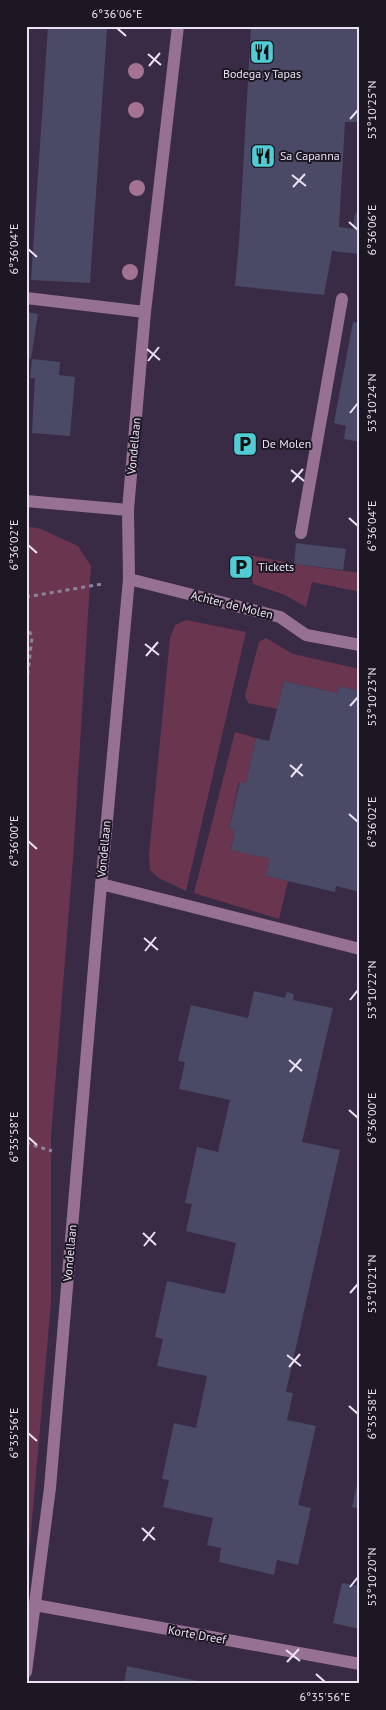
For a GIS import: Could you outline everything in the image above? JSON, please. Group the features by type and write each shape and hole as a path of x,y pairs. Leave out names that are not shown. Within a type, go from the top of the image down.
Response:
{"street":[{"name":"Vondellaan","path":"26,1672 50,1488 129,579 128,510 145,312 178,26"},
{"path":"26,298 145,312"},
{"path":"301,533 342,299"},
{"path":"26,501 128,510"},
{"name":"Achter de Molen","path":"129,579 280,617 306,635 360,645"},
{"path":"101,884 360,949"},
{"name":"Korte Dreef","path":"35,1605 360,1664"}],"path":[{"path":"26,597 129,579"},
{"path":"26,624 32,638 26,691"}],"shaded area":[{"path":"26,526 41,529 78,546 91,566 73,859 51,1136 51,1302 30,1543 26,1568"},
{"path":"249,555 294,564 360,573 360,592 312,582 306,607 285,595 253,584"},
{"path":"186,620 246,632 186,891 159,878 150,870 149,855 170,638 175,625"},
{"path":"266,638 293,654 360,669 360,691 339,686 337,693 284,681 277,709 248,703 245,695 259,642"},
{"path":"235,732 256,738 246,783 239,782 229,829 235,830 231,849 270,859 266,876 288,881 279,919 194,893"}],"building":[{"path":"48,26 107,29 90,283 31,280"},
{"path":"251,26 360,26 360,122 345,122 339,227 353,229 355,213 360,214 360,254 332,251 324,295 235,286"},
{"path":"26,312 38,314 31,359 26,358"},
{"path":"353,322 360,323 360,442 344,439 346,426 334,423"},
{"path":"32,359 60,362 59,375 75,377 70,436 32,433 35,378 30,378"},
{"path":"296,543 346,549 343,570 294,564"},
{"path":"284,681 337,693 339,686 360,691 360,892 336,886 335,892 266,876 270,859 231,850 235,830 229,829 240,782 246,783 256,738 269,741"},
{"path":"254,991 285,998 287,992 294,994 293,1000 333,1008 302,1142 340,1150 286,1392 293,1393 287,1420 316,1426 298,1505 311,1508 298,1565 277,1560 274,1575 219,1562 221,1548 207,1545 213,1518 163,1507 169,1480 162,1479 174,1423 196,1428 207,1376 157,1366 163,1339 155,1337 167,1281 225,1294 236,1243 186,1231 192,1204 185,1203 197,1147 218,1152 230,1100 179,1089 185,1062 178,1061 191,1005 248,1018"},
{"path":"360,1475 360,1509 352,1507"},
{"path":"342,1583 360,1586 360,1629 333,1623"},
{"path":"127,1666 207,1683 124,1684"}],"place":[{"name":"Bodega y Tapas","path":"262,52"},
{"name":"Sa Capanna","path":"263,156"},
{"name":"De Molen","path":"245,444"},
{"name":"Tickets","path":"241,567"}]}
